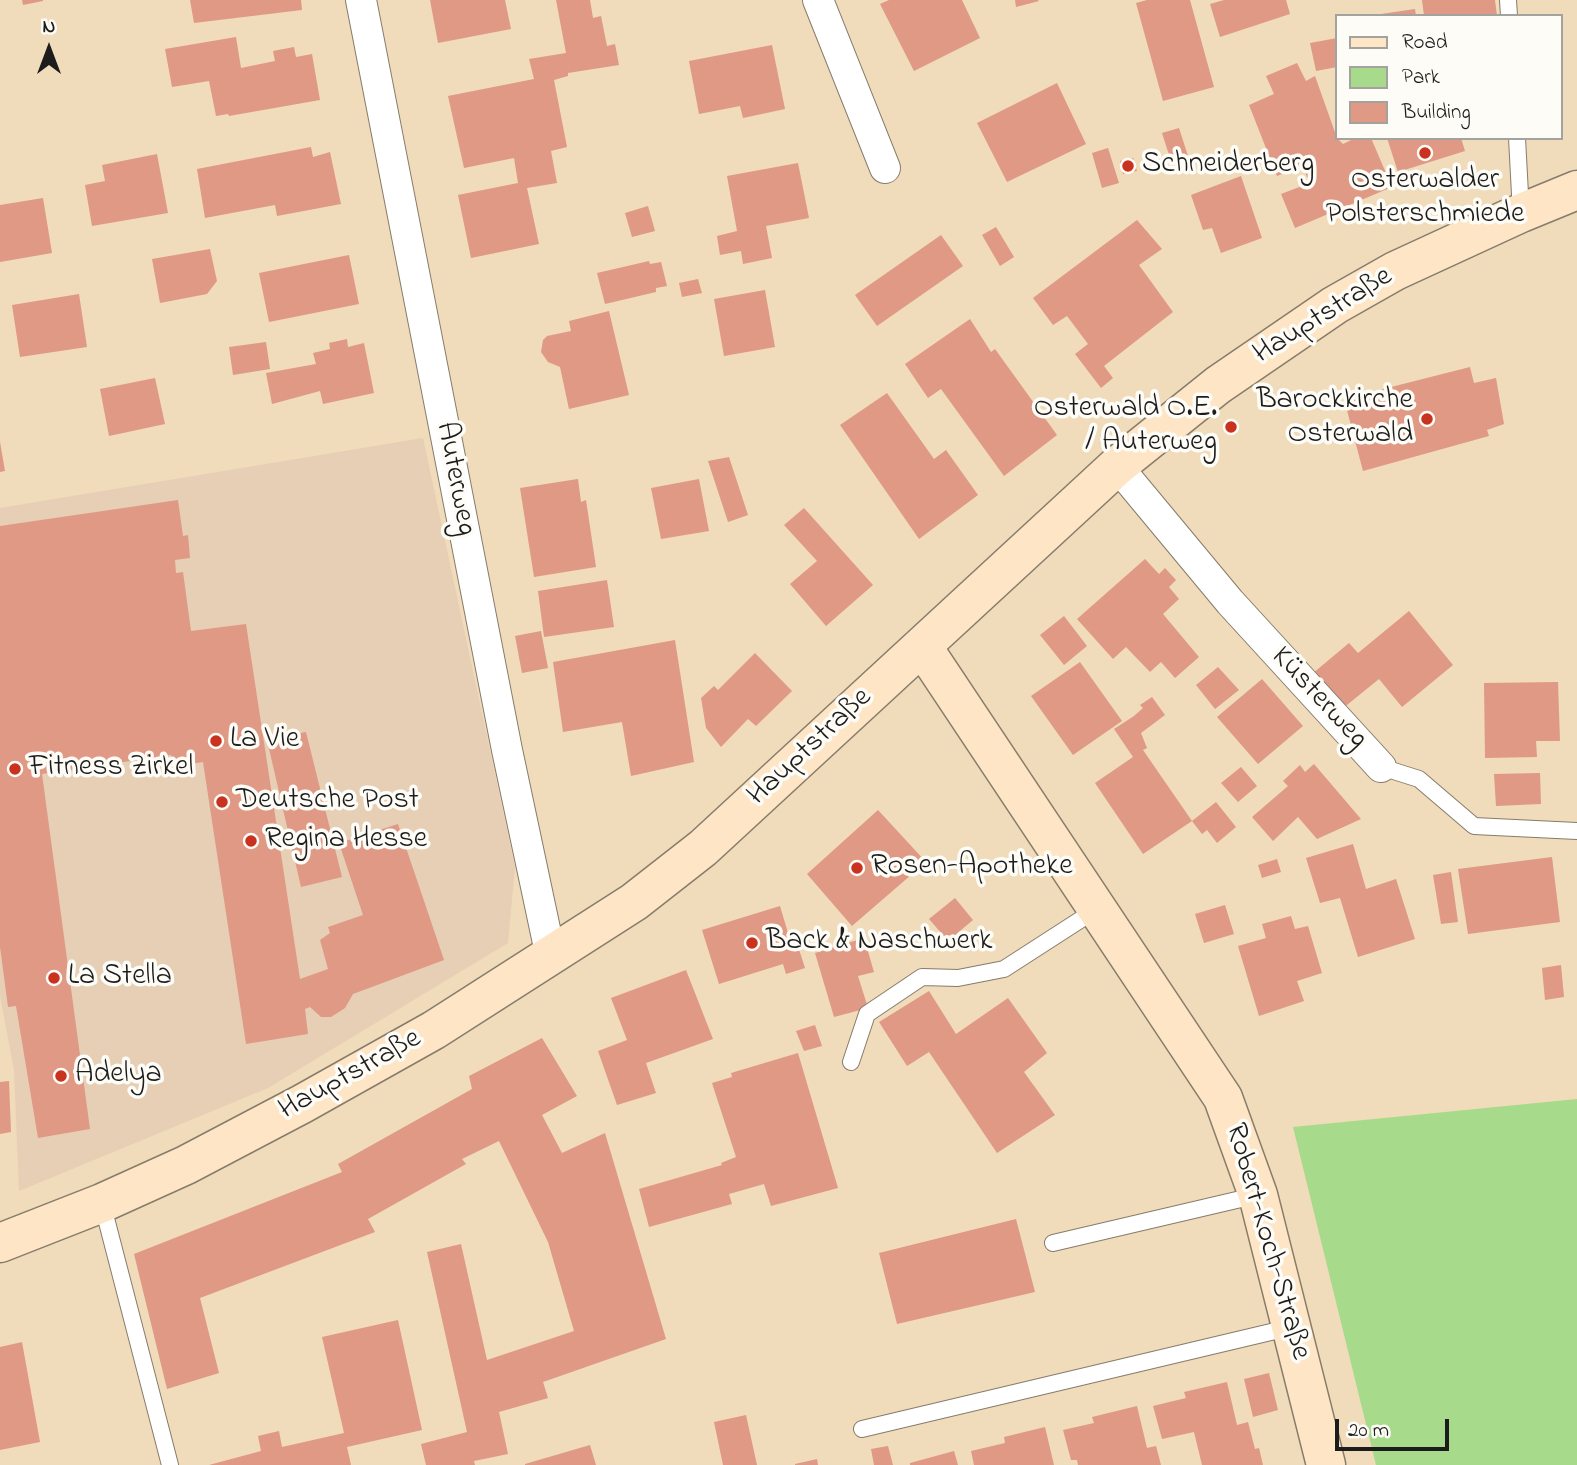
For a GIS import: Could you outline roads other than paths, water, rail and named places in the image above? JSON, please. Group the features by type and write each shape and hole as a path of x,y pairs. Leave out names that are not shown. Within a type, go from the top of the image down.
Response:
{"street":[{"name":"Auterweg","path":"361,0 507,750 551,957"},
{"path":"818,0 884,168"},
{"name":"Hauptstraße","path":"0,1242 102,1203 186,1165 302,1104 433,1030 635,902 703,848 1117,466 1218,385 1335,305 1429,254 1577,190"},
{"name":"Küsterweg","path":"1117,466 1230,602 1381,767"},
{"name":"Robert-Koch-Straße","path":"922,646 1223,1098 1258,1195 1326,1465"}],"lane":[{"path":"1517,140 1521,212"},
{"name":"Küsterweg","path":"1381,767 1419,779 1474,826 1577,831"},
{"path":"851,1062 867,1014 922,977 958,978 1004,969 1097,909"},
{"path":"1053,1242 1258,1195"},
{"path":"102,1203 170,1465"},
{"path":"862,1429 1292,1327"}],"place":[{"name":"Osterwalder Polsterschmiede","path":"1425,153"},
{"name":"Schneiderberg","path":"1128,166"},
{"name":"Barockkirche Osterwald","path":"1427,419"},
{"name":"Osterwald O.E. / Auterweg","path":"1231,427"},
{"name":"La Vie","path":"216,741"},
{"name":"Fitness Zirkel","path":"15,769"},
{"name":"Deutsche Post","path":"222,802"},
{"name":"Regina Hesse","path":"251,841"},
{"name":"Rosen-Apotheke","path":"857,868"},
{"name":"Back & Naschwerk","path":"752,943"},
{"name":"La Stella","path":"54,978"},
{"name":"Adelya","path":"61,1076"}]}
